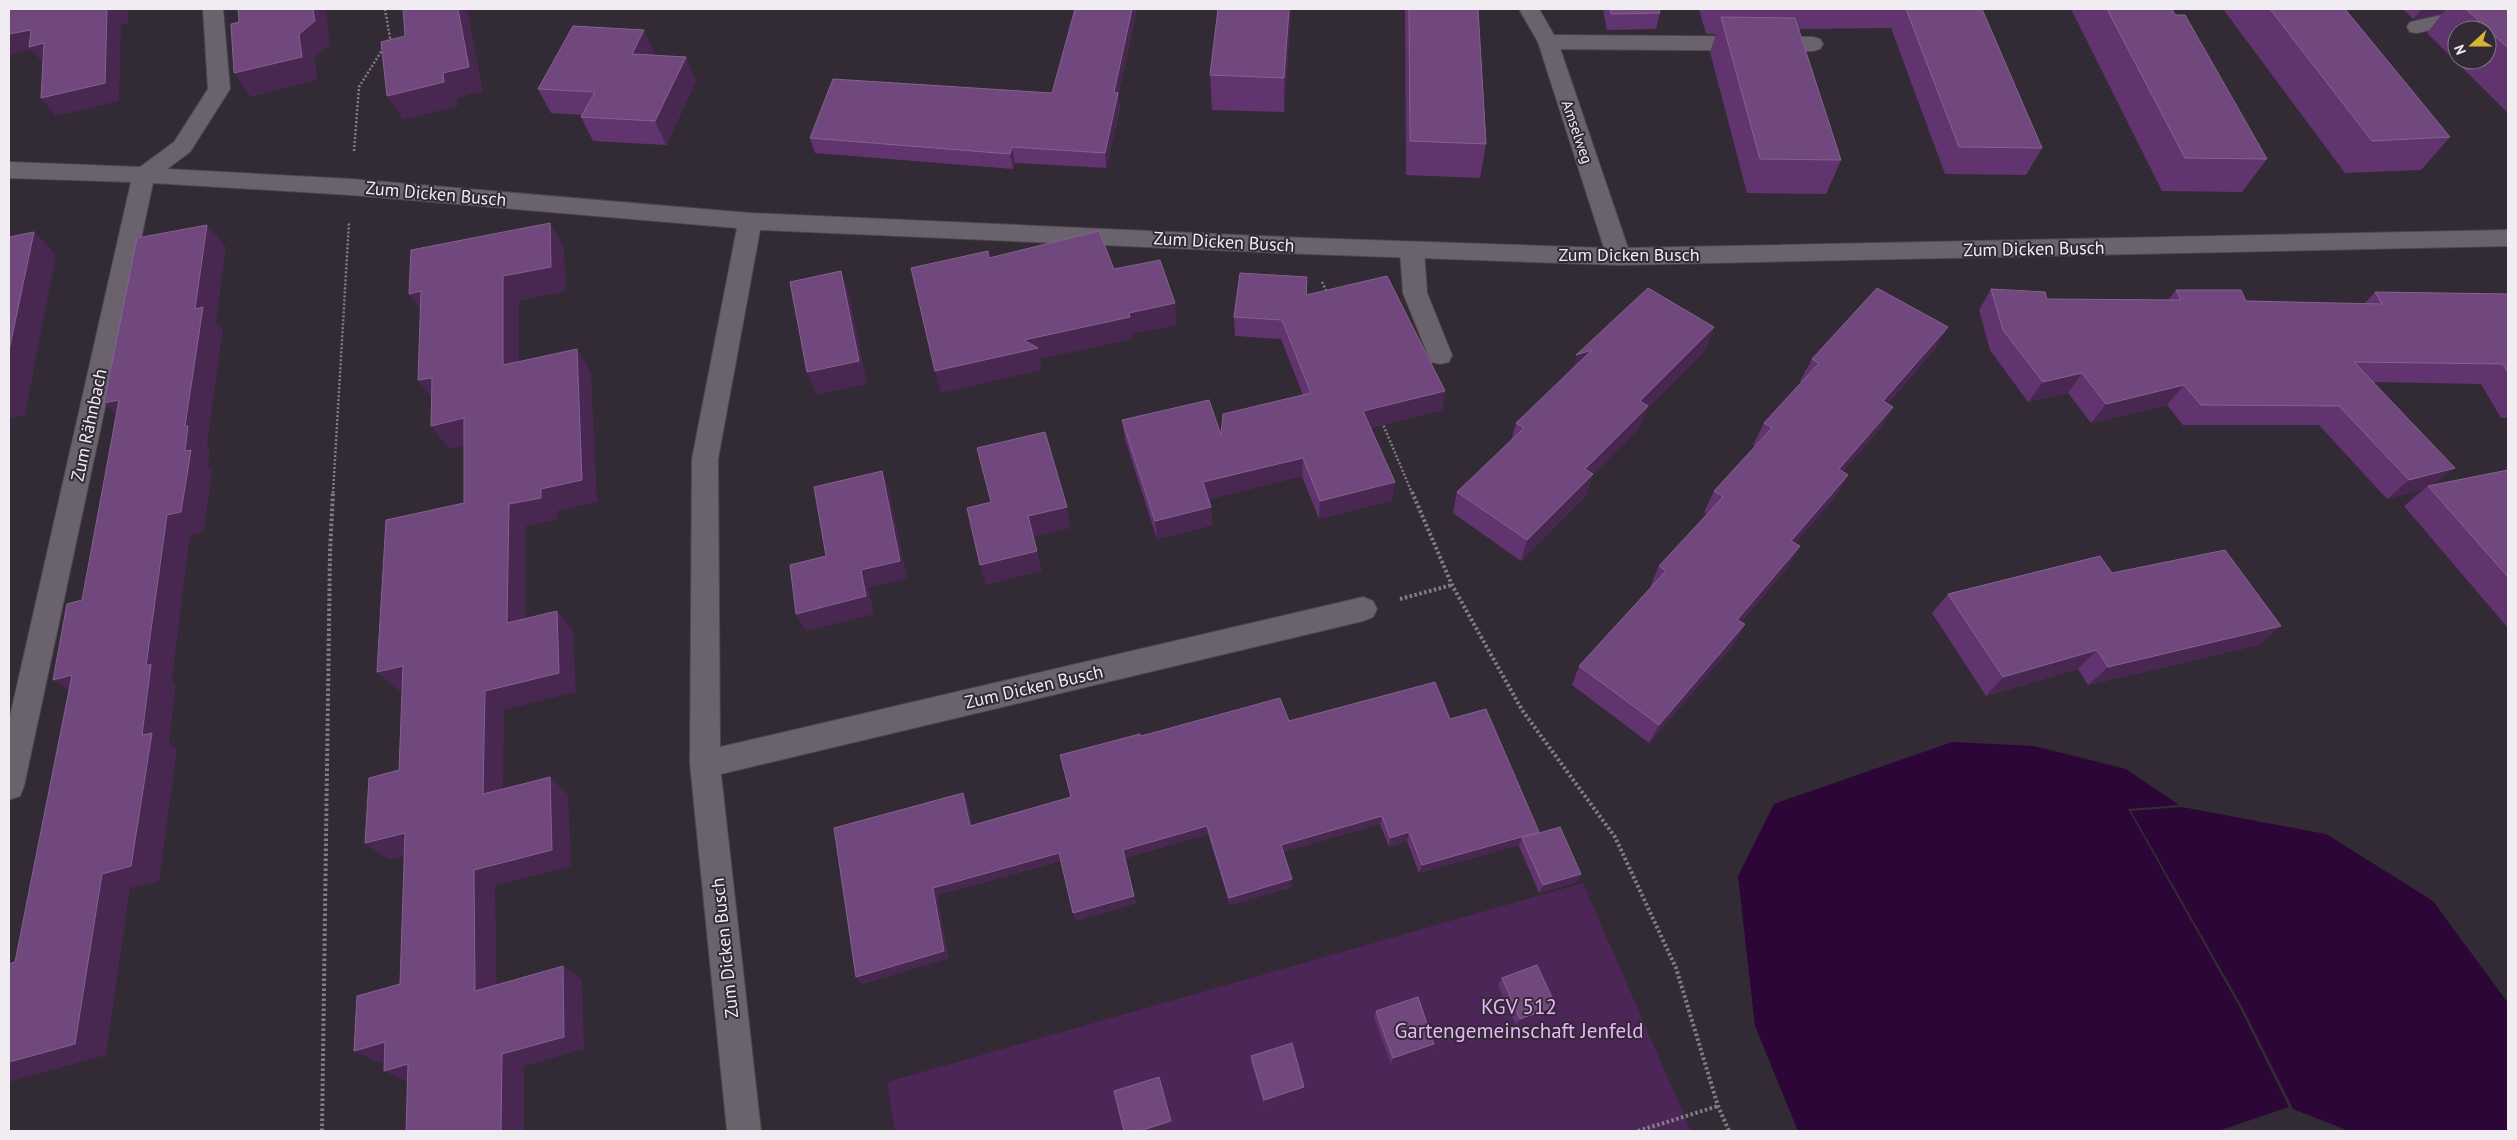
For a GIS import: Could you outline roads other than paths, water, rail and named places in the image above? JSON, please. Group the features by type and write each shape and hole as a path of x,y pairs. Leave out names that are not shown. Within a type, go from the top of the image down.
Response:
{"street":[{"path":"132,174 182,147 220,89 213,9"},
{"name":"Amselweg","path":"1529,9 1548,42 1620,257"},
{"path":"2416,27 2496,9"},
{"path":"1548,42 1813,44"},
{"name":"Zum Dicken Busch","path":"9,170 132,174 351,187 750,220 1307,246 1620,257 2508,238"},
{"name":"Zum Rähnbach","path":"9,786 20,677 84,452 132,174"},
{"name":"Zum Dicken Busch","path":"744,1131 705,764 706,459 750,220"},
{"path":"1412,250 1415,293 1440,356"},
{"name":"Zum Dicken Busch","path":"705,764 1363,609"}],"park label":[{"name":"KGV 512 Gartengemeinschaft Jenfeld","path":"1519,1019"}]}
